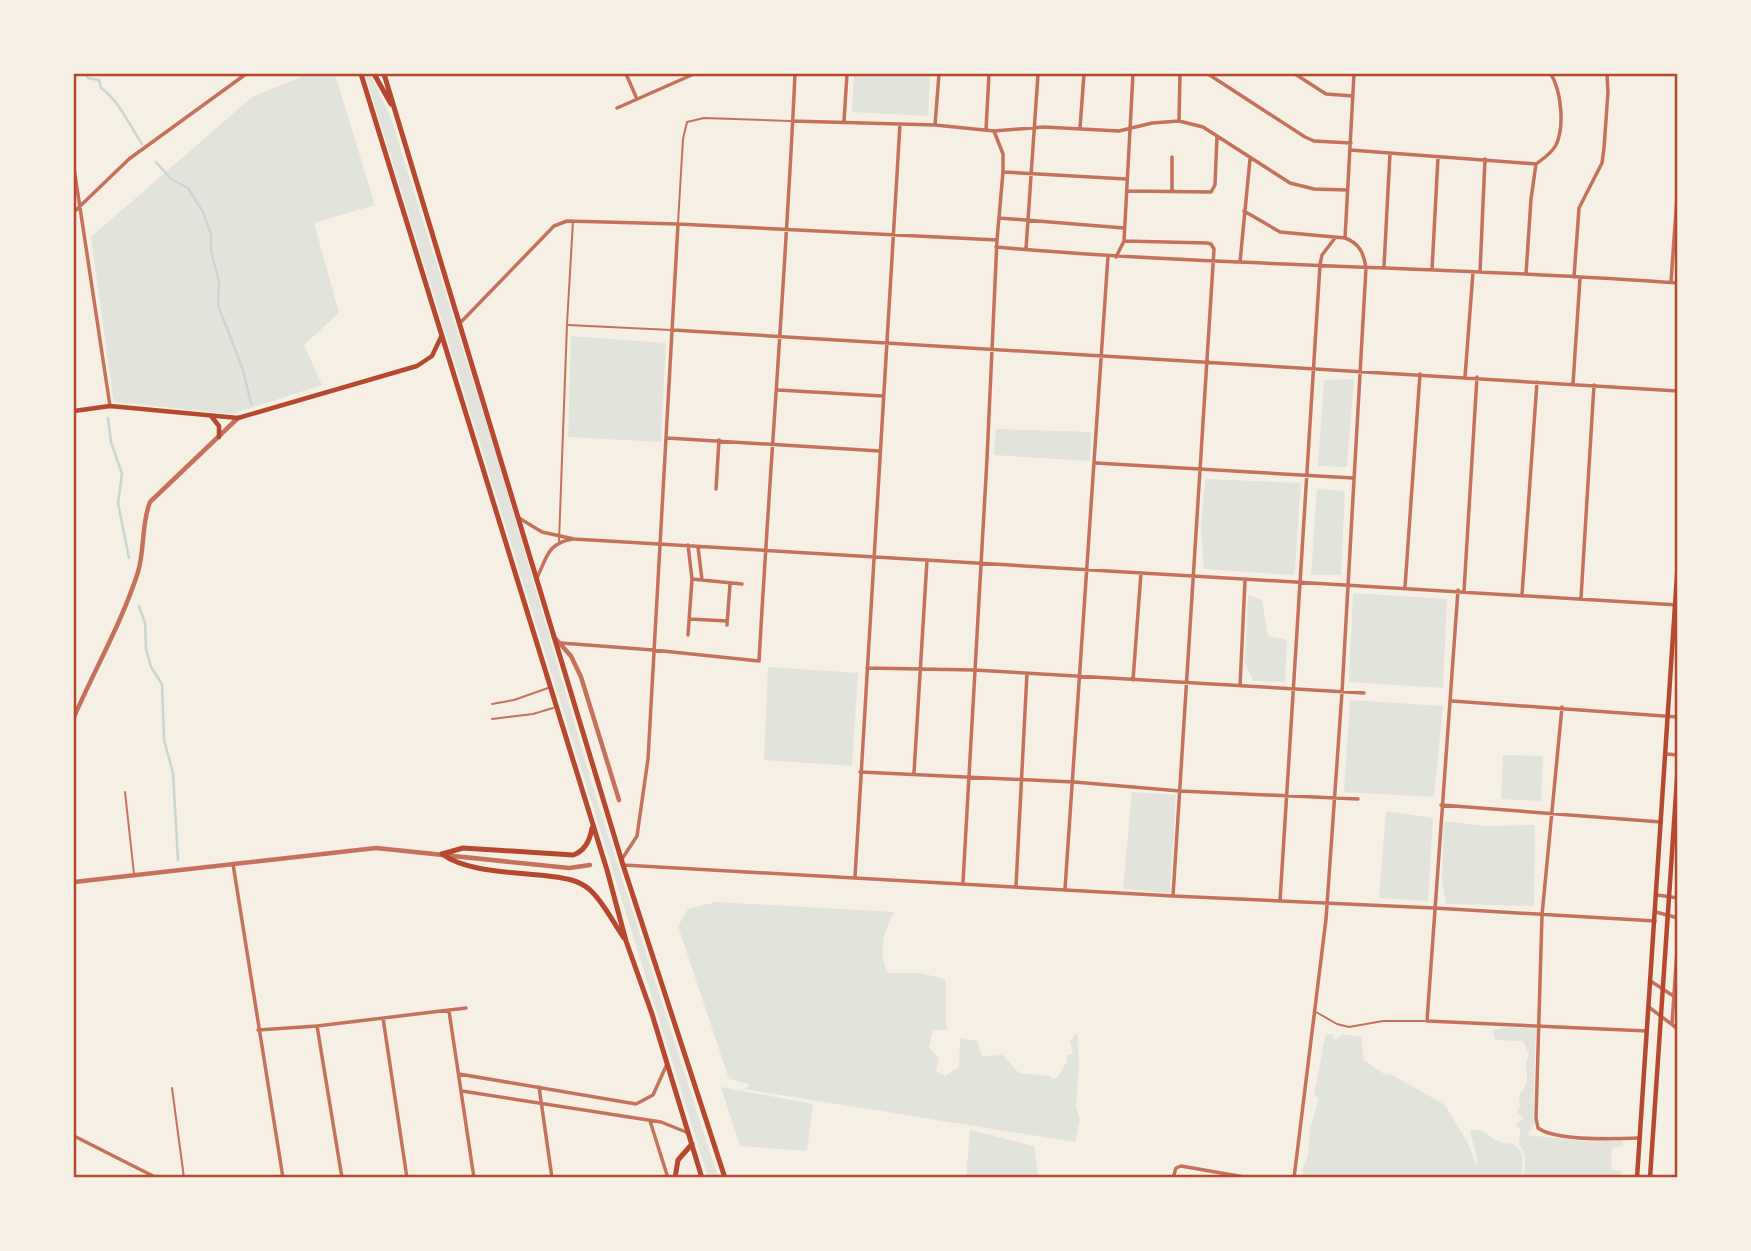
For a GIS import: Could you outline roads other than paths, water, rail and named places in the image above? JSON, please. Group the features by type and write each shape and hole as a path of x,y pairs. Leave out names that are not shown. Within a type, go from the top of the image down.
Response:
{"main road":[{"path":"361,74 592,822 626,941 702,1178"},
{"path":"374,74 394,110"},
{"path":"384,74 623,862 725,1178"},
{"path":"74,411 110,406 238,418 417,366 432,356 439,345 441,335"},
{"path":"210,415 219,426 219,437"},
{"path":"1637,1178 1678,560"},
{"path":"1650,1178 1678,764"},
{"path":"442,854 463,848 573,855 579,853 587,843 592,822"},
{"path":"442,854 468,866 565,879 582,884 595,895 626,941"},
{"path":"675,1178 678,1160 692,1144"}],"street":[{"path":"74,212 129,159 246,74"},
{"path":"626,74 637,99"},
{"path":"677,74 680,80"},
{"path":"617,108 694,74"},
{"path":"561,643 759,661 778,390 794,74"},
{"path":"844,121 847,74"},
{"path":"935,125 939,74"},
{"path":"986,130 989,74"},
{"path":"1026,249 1038,74"},
{"path":"1080,128 1084,74"},
{"path":"1116,257 1124,241 1133,74"},
{"path":"1179,121 1180,74"},
{"path":"1209,74 1305,137 1314,141 1351,143"},
{"path":"1295,74 1326,94 1353,96"},
{"path":"1345,238 1354,74"},
{"path":"1350,150 1536,164 1550,154 1559,138 1559,92 1551,74"},
{"path":"1574,277 1579,208 1602,163 1608,92 1606,74"},
{"path":"792,121 935,125 994,131 1034,128 1119,131 1152,123 1179,121 1203,127 1290,183 1314,189 1347,190"},
{"path":"855,877 872,557 900,124"},
{"path":"963,883 996,247 1003,172 1003,154 994,131"},
{"path":"1126,191 1211,192 1215,185 1217,136"},
{"path":"1384,267 1390,153"},
{"path":"1171,192 1172,157"},
{"path":"1432,270 1438,157"},
{"path":"1240,262 1250,158"},
{"path":"1480,272 1485,159"},
{"path":"1526,275 1536,164"},
{"path":"74,168 110,406"},
{"path":"1003,172 1126,179"},
{"path":"1671,282 1678,183"},
{"path":"1244,211 1280,232 1345,238 1355,242 1361,250 1366,268 1327,902 1294,1178"},
{"path":"999,218 1124,228"},
{"path":"460,323 554,226 573,220 997,240"},
{"path":"678,224 648,759 640,825 623,862 1173,897 1327,902 1655,921"},
{"path":"1280,901 1320,265 1322,255 1335,238"},
{"path":"1124,241 1211,244 1214,249 1173,897"},
{"path":"996,247 1116,257 1384,267 1678,283"},
{"path":"1065,889 1108,256"},
{"path":"1465,377 1473,272"},
{"path":"1573,384 1580,278"},
{"path":"673,330 1678,391"},
{"path":"1405,587 1420,374"},
{"path":"1464,591 1477,377"},
{"path":"1522,595 1537,382"},
{"path":"1581,598 1594,385"},
{"path":"778,390 883,397"},
{"path":"74,717 141,562 144,522 150,502 238,418"},
{"path":"667,438 880,451"},
{"path":"716,489 719,440"},
{"path":"1096,463 1353,478"},
{"path":"519,518 542,532 574,539 1676,604"},
{"path":"537,578 551,547 574,539"},
{"path":"688,545 692,579 688,635"},
{"path":"698,547 702,580"},
{"path":"914,773 927,560"},
{"path":"1133,680 1141,573"},
{"path":"692,579 742,584"},
{"path":"1240,686 1245,579"},
{"path":"690,619 727,623 730,584"},
{"path":"1458,590 1427,1021 1648,1031"},
{"path":"554,637 575,662 581,677 619,800"},
{"path":"867,668 974,670 1364,693"},
{"path":"1016,886 1027,673"},
{"path":"1452,701 1678,717"},
{"path":"1562,707 1542,915 1536,1118 1541,1130 1574,1138 1641,1138"},
{"path":"1665,754 1678,755"},
{"path":"860,772 1358,799"},
{"path":"1441,806 1661,822"},
{"path":"74,882 376,848 569,868 590,865"},
{"path":"233,864 283,1178"},
{"path":"1657,895 1678,898"},
{"path":"1656,912 1678,918"},
{"path":"1672,1024 1676,998 1678,934"},
{"path":"1652,982 1676,998"},
{"path":"258,1030 317,1026 466,1008"},
{"path":"1650,1009 1678,1029"},
{"path":"449,1011 474,1178"},
{"path":"383,1018 407,1178"},
{"path":"317,1026 342,1178"},
{"path":"459,1074 636,1104 653,1095 667,1065"},
{"path":"539,1087 552,1178"},
{"path":"462,1091 650,1121 677,1127 689,1133"},
{"path":"650,1121 668,1178"},
{"path":"74,1136 157,1178"},
{"path":"1173,1178 1176,1168 1181,1166 1250,1178"}],"lane":[{"path":"678,224 683,139 687,122 704,118 792,121"},
{"path":"559,542 573,220"},
{"path":"567,324 673,330"},
{"path":"492,704 549,688"},
{"path":"492,719 533,714 555,707"},
{"path":"125,792 135,875"},
{"path":"1315,1012 1349,1027 1383,1021 1427,1021"},
{"path":"172,1088 184,1178"}],"waterway":[{"path":"86,74 88,78 99,80 101,88 118,106 142,144"},
{"path":"156,162 171,179 188,188 203,212 211,234 211,251 219,282 218,305 243,370 251,404"},
{"path":"108,418 111,442 122,474 118,503 129,558"},
{"path":"139,606 145,623 146,649 151,667 162,684 164,740 173,773 178,860"}]}
